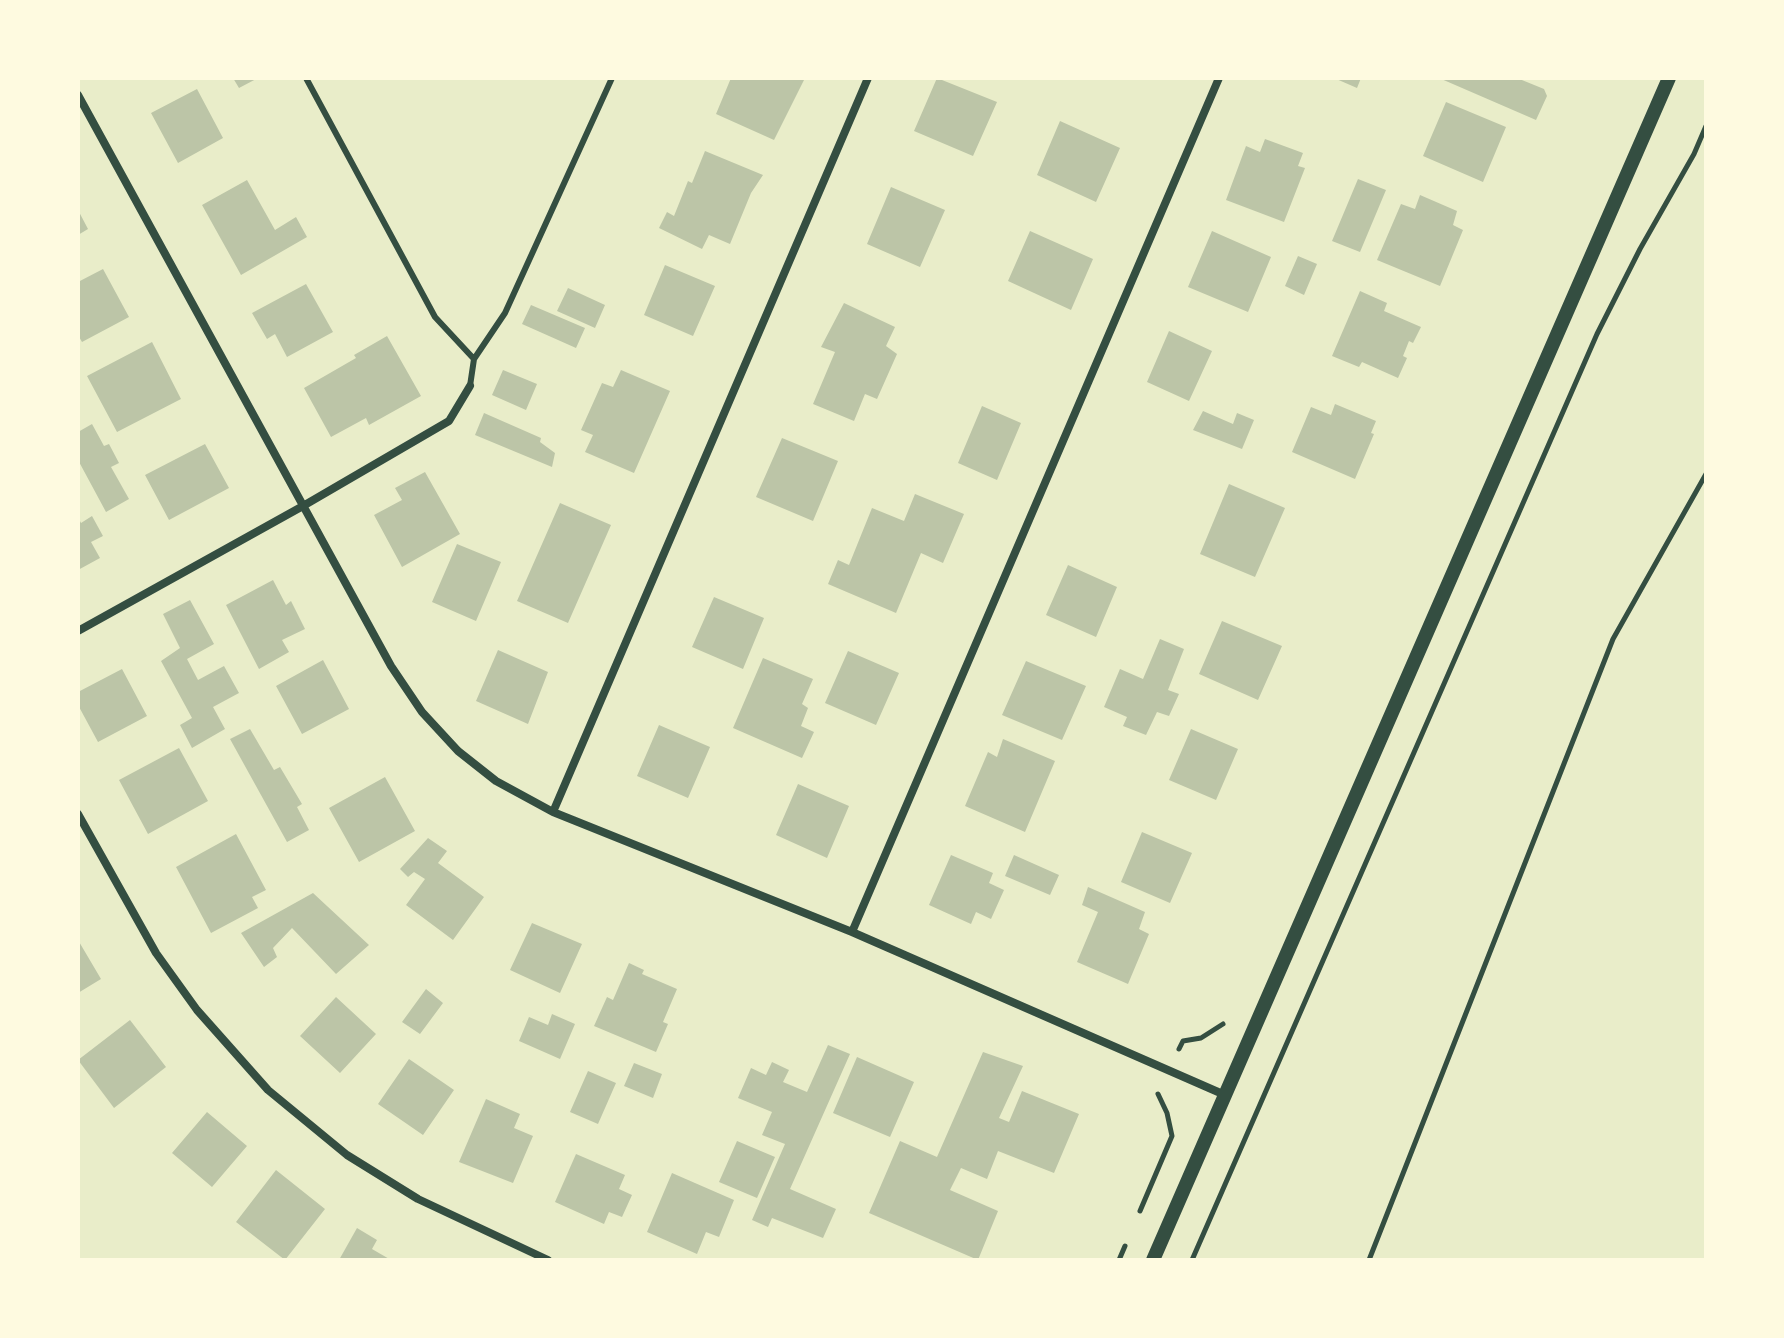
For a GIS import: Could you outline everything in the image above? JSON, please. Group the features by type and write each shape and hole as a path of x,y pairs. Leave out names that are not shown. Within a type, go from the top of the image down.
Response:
{"street":[{"path":"553,812 868,78"},
{"path":"852,932 1219,78"},
{"path":"1153,1260 1669,78"},
{"path":"78,95 391,666 422,712 458,751 496,781 553,812 852,932 1225,1095"},
{"path":"78,631 449,421 470,386"},
{"path":"78,814 156,953 197,1010 268,1090 347,1155 418,1199 548,1260"}],"lane":[{"path":"306,78 435,317 474,359"},
{"path":"470,386 474,359 505,313 612,78"}],"path":[{"path":"1192,1260 1597,334 1706,126"},
{"path":"1369,1260 1613,639 1706,474"}],"building":[{"path":"233,78 258,78 239,88"},
{"path":"731,78 805,78 774,140 716,114"},
{"path":"937,78 997,102 973,156 914,131"},
{"path":"1334,78 1361,78 1357,88"},
{"path":"1439,78 1517,78 1544,89 1547,96 1536,120"},
{"path":"197,89 223,138 178,163 151,113"},
{"path":"1446,102 1506,127 1483,182 1423,156"},
{"path":"1060,121 1120,148 1096,202 1037,175"},
{"path":"1265,139 1303,153 1298,166 1305,168 1284,222 1226,200 1246,146 1260,152"},
{"path":"705,151 763,175 751,193 730,244 709,235 702,249 659,228 667,212 674,216 688,181 692,183"},
{"path":"1358,179 1386,190 1360,252 1332,241"},
{"path":"247,180 275,230 296,217 307,237 241,275 202,205"},
{"path":"891,187 945,210 920,267 867,244"},
{"path":"1420,195 1457,211 1453,225 1463,230 1440,286 1377,260 1401,204 1415,209"},
{"path":"78,210 88,229 78,235"},
{"path":"1030,231 1093,259 1071,310 1008,281"},
{"path":"1212,231 1271,257 1248,312 1188,287"},
{"path":"1298,256 1317,264 1304,295 1285,286"},
{"path":"665,265 715,286 693,336 644,315"},
{"path":"103,269 129,317 82,342 78,335 78,282"},
{"path":"306,284 333,332 287,357 275,334 267,339 252,313"},
{"path":"568,288 605,305 595,328 557,311"},
{"path":"1360,291 1387,303 1384,311 1421,327 1413,343 1409,341 1403,356 1407,358 1398,378 1362,362 1359,367 1332,356"},
{"path":"844,303 895,327 886,346 897,354 877,399 865,394 854,421 813,404 835,352 821,347"},
{"path":"531,305 585,328 576,348 522,324"},
{"path":"1169,331 1212,351 1189,401 1147,382"},
{"path":"387,336 421,396 369,425 366,418 331,437 304,388"},
{"path":"152,342 181,399 117,432 87,376"},
{"path":"503,370 537,384 526,410 492,395"},
{"path":"621,370 670,391 634,473 585,452 593,435 581,430 602,383 613,387"},
{"path":"1335,404 1376,421 1371,433 1374,434 1355,479 1292,452 1311,407 1331,415"},
{"path":"982,406 1021,423 997,480 958,463"},
{"path":"1203,411 1233,424 1237,413 1254,420 1242,449 1193,430"},
{"path":"484,413 541,438 540,442 555,453 552,467 475,435"},
{"path":"92,424 104,446 109,444 119,463 111,467 129,499 106,512 78,460 78,432"},
{"path":"782,438 838,461 813,521 756,497"},
{"path":"205,444 229,488 169,520 145,475"},
{"path":"425,472 460,534 402,567 374,515 402,500 395,488"},
{"path":"1229,484 1285,508 1255,577 1200,554"},
{"path":"915,494 964,514 943,563 921,553 896,613 828,584 838,560 849,565 872,508 904,521"},
{"path":"560,503 611,525 568,623 517,601"},
{"path":"92,516 103,536 91,542 100,558 78,570 78,517 81,523"},
{"path":"457,544 501,562 476,621 432,602"},
{"path":"1068,565 1117,587 1096,637 1046,615"},
{"path":"273,580 286,605 291,601 305,629 282,640 289,652 259,669 226,605"},
{"path":"714,597 764,618 743,669 692,647"},
{"path":"190,600 214,644 187,659 198,680 224,666 239,693 213,707 225,729 192,748 180,725 192,718 161,661 180,648 163,614"},
{"path":"1222,621 1282,646 1258,700 1199,674"},
{"path":"1160,639 1184,649 1168,690 1179,694 1169,716 1157,712 1146,735 1123,726 1127,717 1104,707 1120,669 1143,679"},
{"path":"498,650 548,672 528,724 476,701"},
{"path":"848,651 899,673 876,725 825,703"},
{"path":"763,658 813,679 802,704 808,708 801,726 814,732 802,758 733,728"},
{"path":"323,660 349,709 302,734 276,686"},
{"path":"1026,661 1086,686 1062,740 1002,715"},
{"path":"122,669 147,716 98,742 78,705 78,692"},
{"path":"659,725 710,747 688,798 637,776"},
{"path":"250,729 274,770 280,767 302,804 297,807 309,830 287,842 230,739"},
{"path":"1191,729 1238,749 1216,800 1169,780"},
{"path":"1003,739 1055,761 1025,832 965,806 988,752 997,757"},
{"path":"179,748 208,801 148,834 119,780"},
{"path":"385,777 415,831 359,862 329,808"},
{"path":"798,784 849,806 827,858 776,835"},
{"path":"1142,832 1192,853 1170,903 1121,882"},
{"path":"236,834 266,890 252,897 258,908 211,933 176,867"},
{"path":"428,838 447,851 438,863 484,897 453,940 406,905 425,879 414,872 408,877 400,869"},
{"path":"951,855 993,873 989,883 1004,890 991,919 976,912 971,924 929,905"},
{"path":"1014,855 1059,875 1050,895 1005,876"},
{"path":"1088,887 1145,912 1139,929 1149,934 1128,984 1077,962 1098,912 1082,905"},
{"path":"313,893 369,945 336,974 292,928 273,948 277,957 264,967 241,933"},
{"path":"532,923 582,944 560,993 510,970"},
{"path":"78,940 101,979 78,993"},
{"path":"629,963 644,970 642,974 677,989 663,1022 668,1024 656,1052 594,1026 607,997 613,1000"},
{"path":"426,989 443,1003 420,1034 402,1022"},
{"path":"336,997 376,1034 340,1073 300,1036"},
{"path":"552,1014 575,1024 560,1059 519,1041 529,1017 548,1025"},
{"path":"130,1020 166,1067 114,1108 78,1060"},
{"path":"828,1045 850,1054 790,1189 836,1209 823,1238 772,1218 768,1227 752,1220 785,1144 762,1135 772,1112 738,1098 751,1068 766,1075 772,1062 789,1070 783,1082 807,1092"},
{"path":"983,1052 1023,1066 999,1118 1009,1122 1022,1091 1079,1114 1054,1173 998,1151 987,1179 961,1168 950,1190 998,1211 978,1260 869,1213 900,1141 937,1157"},
{"path":"857,1057 914,1082 890,1137 833,1113"},
{"path":"409,1059 454,1090 423,1135 378,1104"},
{"path":"634,1063 662,1074 653,1098 624,1086"},
{"path":"588,1071 616,1083 598,1124 570,1112"},
{"path":"486,1099 520,1114 514,1128 533,1136 513,1183 459,1162"},
{"path":"207,1112 247,1146 212,1187 172,1153"},
{"path":"737,1141 775,1157 757,1198 719,1182"},
{"path":"576,1154 625,1175 619,1189 632,1195 622,1217 609,1212 604,1224 555,1202"},
{"path":"276,1170 325,1209 285,1260 236,1222"},
{"path":"672,1173 734,1200 719,1237 706,1232 697,1254 647,1232"},
{"path":"357,1228 377,1240 372,1249 391,1260 339,1260"}]}
